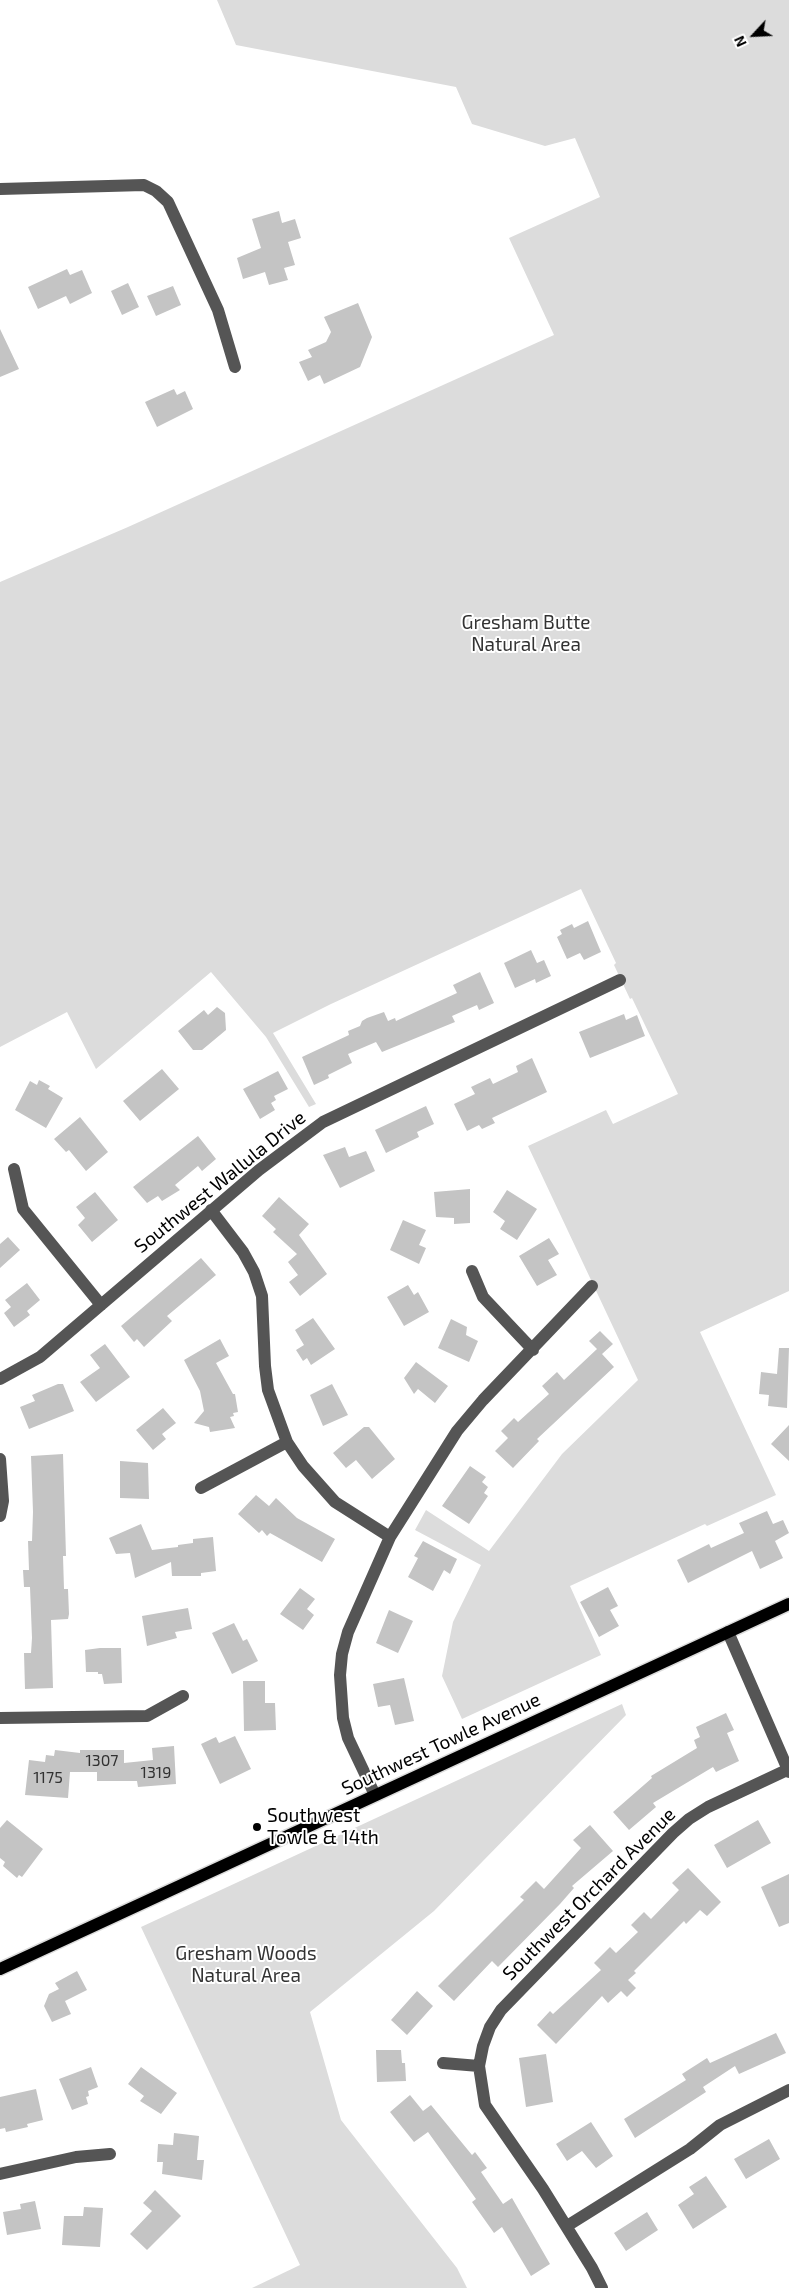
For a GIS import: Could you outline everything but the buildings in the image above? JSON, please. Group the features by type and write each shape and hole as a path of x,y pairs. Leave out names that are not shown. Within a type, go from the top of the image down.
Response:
{"main road":[{"name":"Southwest Towle Avenue","path":"0,1969 789,1604"}],"street":[{"path":"0,189 144,185 156,191 168,202 218,310 235,367"},
{"name":"Southwest Wallula Drive","path":"0,1379 40,1357 211,1210 294,1144 341,1112 620,980"},
{"path":"14,1169 23,1209 101,1305"},
{"path":"211,1210 244,1252 254,1272 262,1296 268,1390 287,1442 303,1466 335,1502 390,1537"},
{"path":"472,1271 483,1296 533,1350"},
{"path":"375,1795 348,1738 342,1711 340,1676 342,1654 348,1632 390,1537 457,1431 483,1400 533,1350 592,1286"},
{"path":"201,1488 287,1442"},
{"path":"0,1459 3,1501 0,1516"},
{"path":"728,1632 789,1770"},
{"path":"0,1718 147,1716 183,1696"},
{"name":"Southwest Orchard Avenue","path":"479,2066 490,2027 501,2010 672,1833 689,1818 708,1807 789,1770"},
{"path":"443,2063 479,2066 485,2105 567,2226 602,2288"},
{"path":"567,2226 690,2149 704,2136 737,2114 789,2090"},
{"path":"0,2174 76,2157 110,2154"}],"green space":[{"name":"Gresham Butte Natural Area","path":"217,0 789,0 789,1291 700,1332 776,1495 707,1526 705,1524 570,1586 601,1655 462,1719 442,1676 453,1622 481,1565 415,1530 426,1510 489,1551 562,1454 638,1380 528,1146 606,1110 613,1124 678,1094 632,998 630,999 614,965 616,963 581,889 331,1004 273,1033 316,1104 309,1107 266,1037 211,972 96,1069 67,1012 0,1047 0,582 128,527 554,335 509,238 600,197 575,138 545,146 472,124 456,87 236,45"},
{"name":"Gresham Woods Natural Area","path":"622,1704 626,1715 434,1911 310,2012 341,2120 457,2268 467,2288 252,2288 300,2265 141,1927"}],"place":[{"name":"Southwest Towle & 14th","path":"257,1827"}]}
